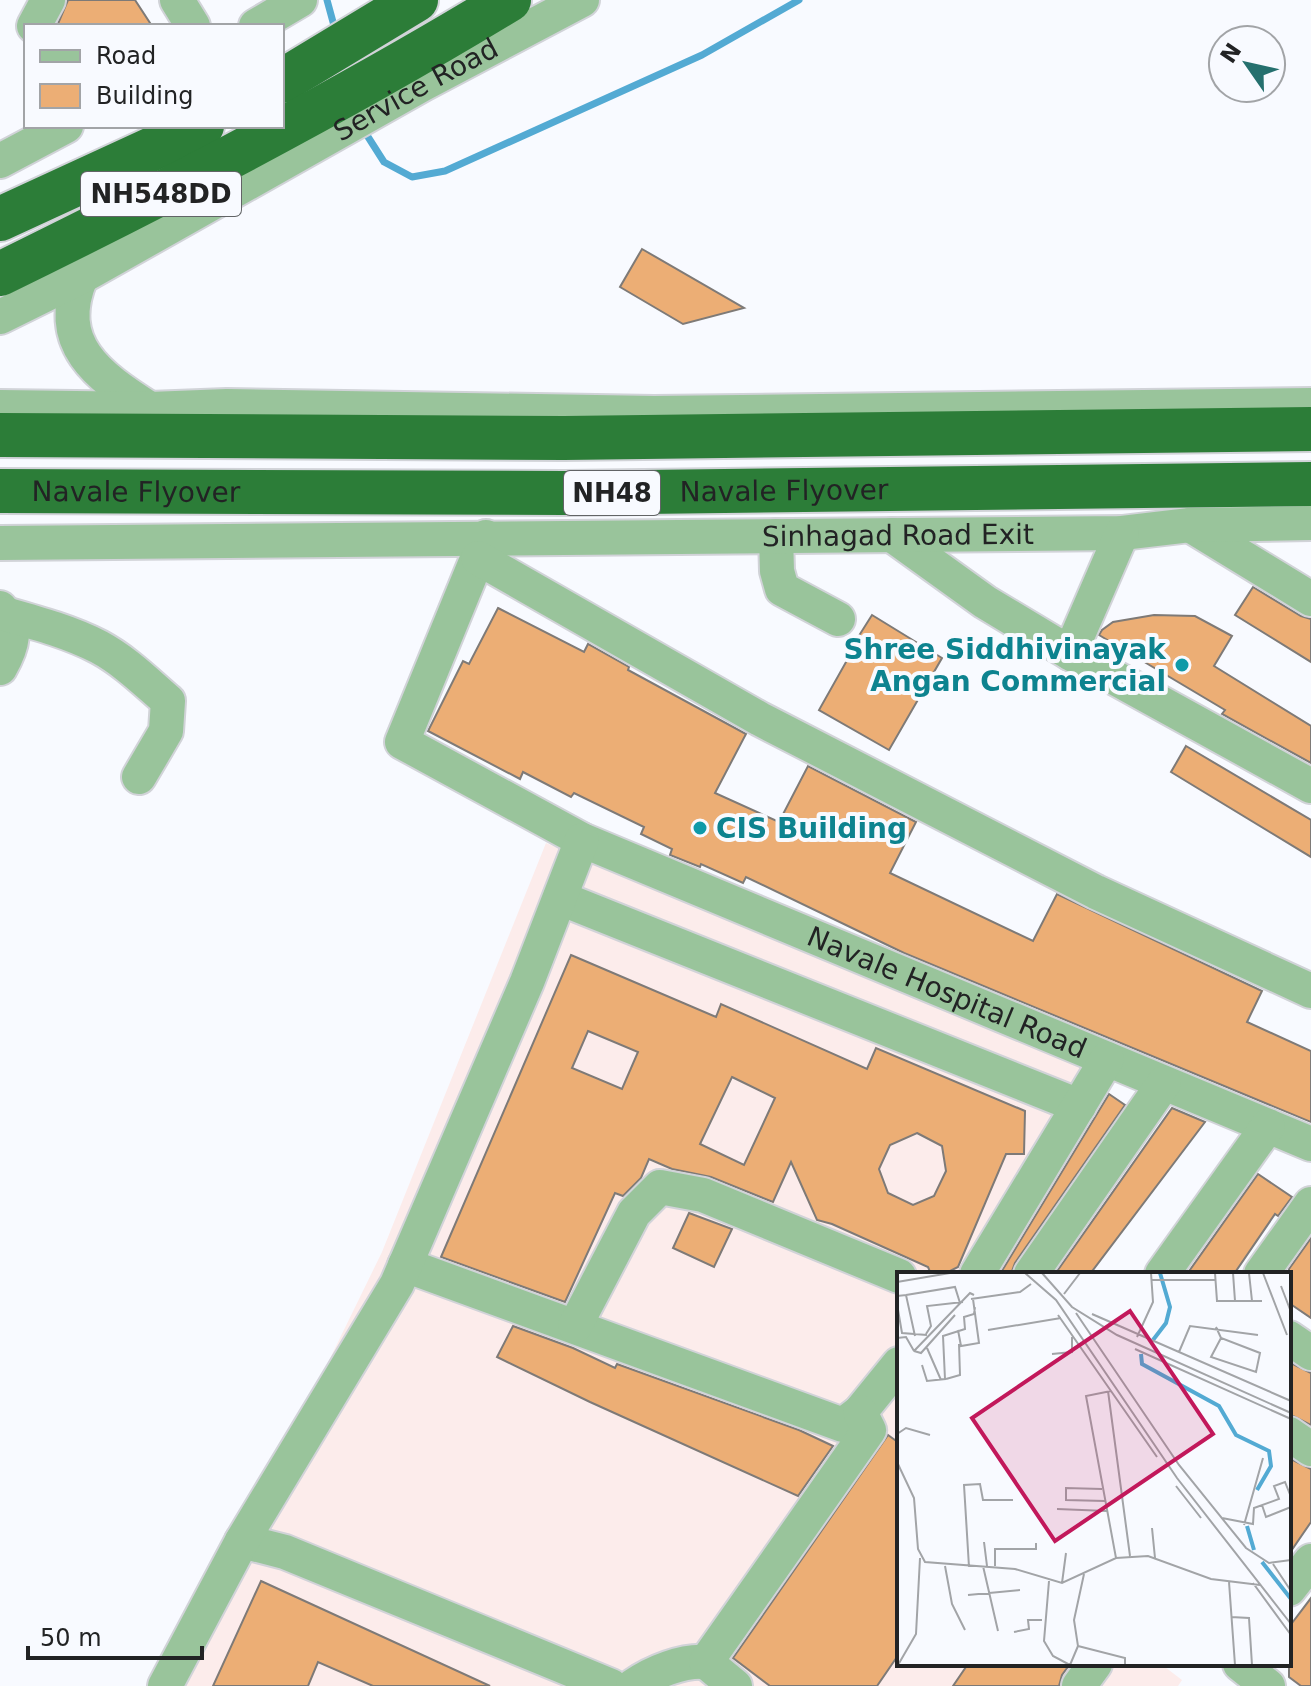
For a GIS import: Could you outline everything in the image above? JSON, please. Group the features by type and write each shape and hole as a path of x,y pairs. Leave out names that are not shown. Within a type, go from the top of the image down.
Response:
{"highway":[{"name":"NH548DD","path":"0,274 245,168 415,73 509,0"},
{"path":"284,80 403,8"},
{"name":"NH548DD","path":"0,219 198,128"},
{"name":"Navale Flyover","path":"0,435 564,438 1311,429"},
{"name":"Navale Flyover","path":"0,491 564,493 1295,484"}],"street":[{"path":"35,24 48,0"},
{"path":"177,0 192,24"},
{"path":"259,24 300,0"},
{"name":"Service Road","path":"415,73 582,0"},
{"path":"0,161 62,128"},
{"path":"0,317 81,277 245,168"},
{"path":"81,277 74,292 71,320 77,342 110,383 150,409"},
{"path":"0,407 150,409 227,406 654,413 1311,405"},
{"name":"Sinhagad Road Exit","path":"0,543 482,548 776,536 1122,533 1190,525 1311,523"},
{"path":"1190,525 1311,599"},
{"path":"1070,653 1122,533"},
{"path":"892,535 985,602 1070,653 1311,786"},
{"path":"776,536 777,571 782,589 838,619"},
{"path":"482,548 760,719 1096,892 1311,991"},
{"name":"Navale Hospital Road","path":"482,548 402,742 582,840 1311,1144"},
{"path":"3,611 100,647 130,667 168,701 166,731 139,777"},
{"path":"0,668 12,646 12,629 3,611"},
{"path":"165,1686 242,1541 389,1297 405,1265 527,982 582,840"},
{"path":"560,898 1079,1106"},
{"path":"978,1272 1107,1059"},
{"path":"1032,1272 1164,1083"},
{"path":"1163,1272 1268,1126"},
{"path":"575,1326 634,1213 660,1187 703,1195 897,1275"},
{"path":"1262,1272 1311,1204"},
{"path":"405,1265 843,1425 860,1412 897,1366"},
{"path":"1291,1339 1311,1353"},
{"path":"706,1662 869,1430 860,1412"},
{"path":"1291,1435 1311,1449"},
{"path":"242,1541 285,1552 611,1686"},
{"path":"1291,1586 1311,1561"},
{"path":"633,1686 645,1678 693,1661 706,1662 735,1686"},
{"path":"1079,1686 1094,1666"},
{"path":"1243,1666 1268,1686"}],"shaded area":[{"path":"546,843 1111,1076 977,1272 897,1272 897,1666 1164,1666 1182,1680 1178,1686 170,1686 382,1252"}],"building":[{"path":"68,0 135,0 151,24 58,24"},
{"path":"642,249 744,308 683,324 620,287"},
{"path":"1253,587 1311,619 1311,662 1235,615"},
{"path":"498,608 584,652 588,644 629,667 628,670 746,734 715,793 779,822 808,766 916,822 890,873 1033,941 1057,894 1262,991 1247,1022 1311,1051 1311,1122 904,953 746,877 743,883 701,864 700,867 670,855 672,849 641,834 644,827 574,793 571,797 523,772 520,779 428,731 463,661 469,664"},
{"path":"872,615 942,658 889,750 819,710 850,655 848,653"},
{"path":"1154,615 1195,616 1232,636 1214,666 1311,726 1311,763 1222,714 1225,710 1099,635 1113,622"},
{"path":"1186,746 1311,820 1311,857 1171,772"},
{"path":"571,955 716,1017 721,1004 867,1069 876,1048 1025,1111 1024,1154 1006,1154 958,1267 948,1272 930,1272 928,1267 817,1220 791,1162 773,1202 711,1177 672,1169 649,1159 641,1178 623,1196 615,1193 565,1302 441,1257","holes":["588,1031 638,1052 622,1089 572,1068","732,1077 775,1098 744,1165 700,1144","917,1133 942,1146 946,1171 934,1196 913,1205 888,1193 879,1169 890,1145"]},
{"path":"1109,1094 1125,1105 1012,1272 1001,1272"},
{"path":"1172,1108 1205,1122 1092,1272 1056,1272"},
{"path":"1258,1174 1292,1197 1278,1216 1275,1214 1235,1272 1188,1272"},
{"path":"689,1213 732,1229 714,1267 673,1248"},
{"path":"1311,1238 1311,1318 1291,1304 1289,1269"},
{"path":"513,1326 573,1348 615,1368 617,1364 799,1430 833,1446 798,1496 497,1357"},
{"path":"1291,1363 1311,1373 1311,1425 1291,1415"},
{"path":"888,1435 897,1442 897,1657 877,1686 770,1686 733,1658"},
{"path":"1291,1459 1311,1469 1311,1522 1291,1551"},
{"path":"261,1581 490,1686 373,1686 318,1662 308,1686 213,1686"},
{"path":"1311,1598 1311,1686 1301,1686 1289,1677 1291,1624"},
{"path":"967,1666 1069,1666 1059,1686 953,1686"}],"waterway":[{"path":"327,0 336,33"},
{"path":"363,129 384,162 412,177 445,171 702,55 799,0"}],"place":[{"name":"Shree Siddhivinayak Angan Commercial","path":"1182,665"},
{"name":"CIS Building","path":"700,828"}]}
